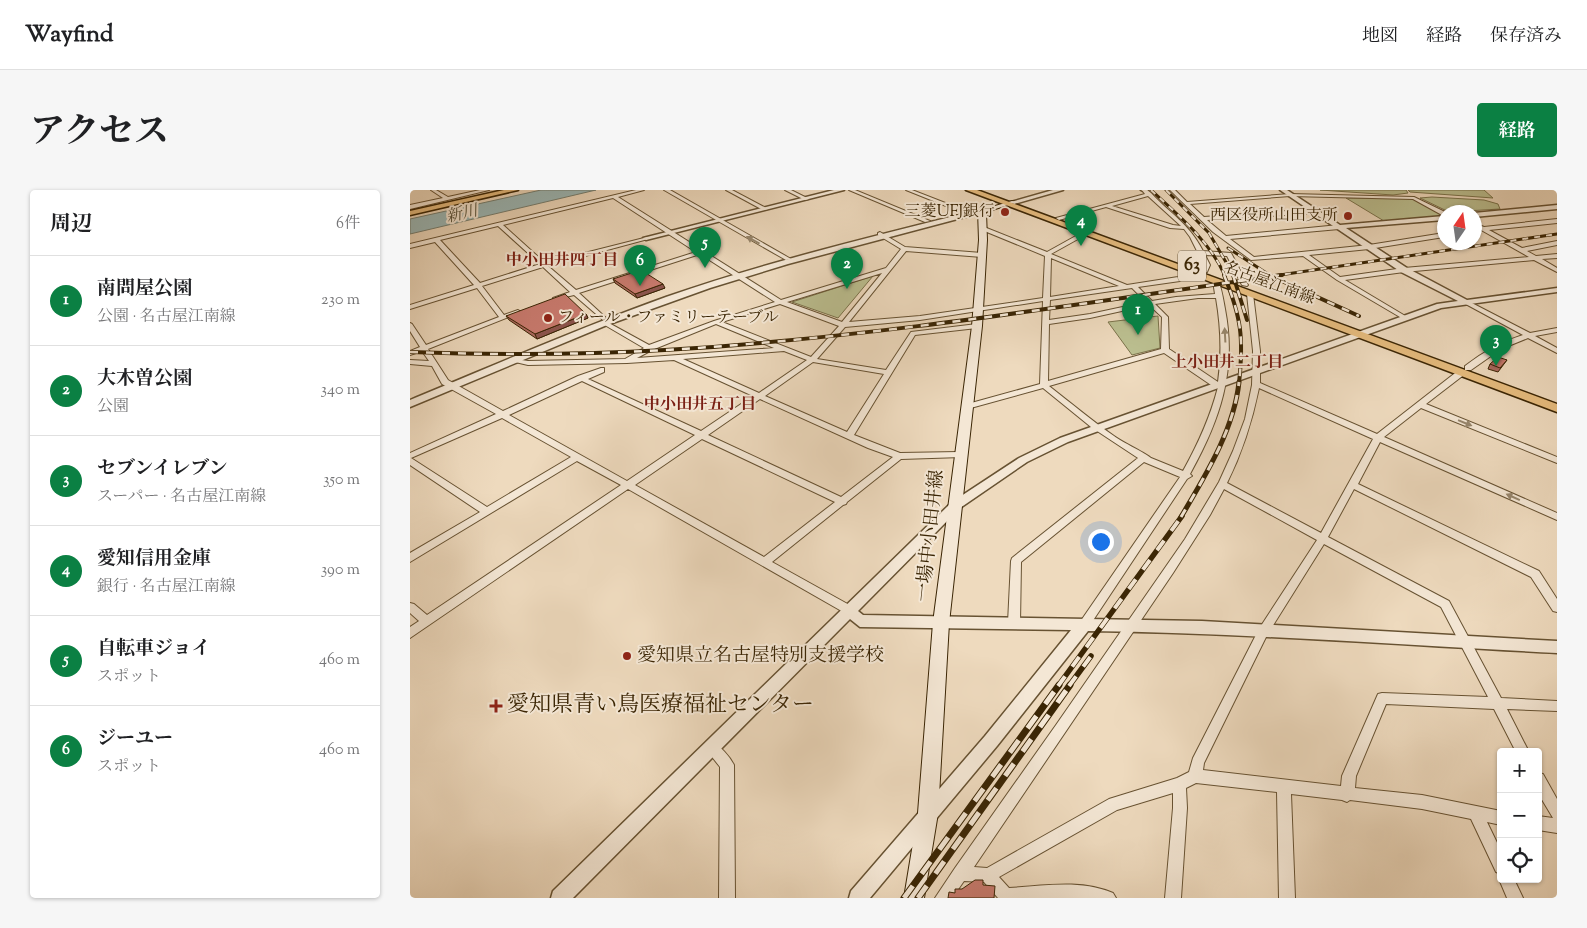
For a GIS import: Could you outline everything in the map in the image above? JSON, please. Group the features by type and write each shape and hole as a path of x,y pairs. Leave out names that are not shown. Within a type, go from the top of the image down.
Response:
{"main road":[{"path":"410,213 514,190"},
{"name":"名古屋江南線","path":"970,190 1059,218 1205,271 1247,290"},
{"name":"名古屋江南線","path":"982,190 1085,233 1192,273 1247,290 1465,370 1557,401"},
{"path":"980,209 1007,202"},
{"name":"一場中小田井線","path":"914,898 928,813 941,623 956,505 960,455 968,407 976,326 984,229 980,209"},
{"name":"名古屋江南線","path":"1465,370 1557,408"}],"street":[{"path":"433,190 448,199"},
{"path":"410,207 487,190"},
{"path":"410,240 621,190"},
{"path":"434,241 642,190"},
{"path":"666,190 788,259"},
{"path":"728,190 765,209"},
{"path":"787,190 807,199"},
{"path":"410,307 478,285 646,238 841,190"},
{"path":"851,190 927,221"},
{"path":"908,190 963,211"},
{"path":"1007,202 1044,190"},
{"path":"1007,202 1060,190"},
{"path":"1172,190 1225,238 1253,259 1370,247 1437,236"},
{"path":"1283,190 1404,270 1557,351"},
{"path":"1059,218 1145,191 1186,228 1193,237 1207,265 1205,271"},
{"path":"1187,203 1290,195 1414,198 1437,212"},
{"path":"614,197 780,302 843,325 1046,300 1180,279 1192,273"},
{"path":"1104,205 1172,227 1186,228"},
{"path":"1482,214 1557,207"},
{"path":"410,404 448,384 604,321 671,298 788,259 882,236 963,211 980,209"},
{"path":"739,275 980,209"},
{"path":"1203,219 1315,210"},
{"path":"1225,238 1437,217"},
{"path":"1484,229 1557,221"},
{"path":"500,225 604,321 649,348"},
{"path":"984,229 1132,287 1154,303 1165,316 1165,350"},
{"path":"1484,229 1557,270"},
{"path":"1048,254 1085,233"},
{"path":"882,236 904,249 982,255"},
{"path":"410,245 430,239 434,241 478,285 503,318"},
{"path":"1522,250 1557,243"},
{"path":"410,633 812,360 843,325 904,249"},
{"path":"546,302 572,292 701,252"},
{"path":"1044,385 1048,254"},
{"path":"943,898 1181,553 1223,485 1235,460 1247,423 1256,384 1257,338 1247,290 1229,254 1200,254"},
{"path":"1305,255 1339,279 1405,318"},
{"path":"1339,279 1404,270 1557,256"},
{"path":"627,361 649,348 716,322 888,269"},
{"path":"858,898 928,813 991,741 1084,625 1187,476 1214,420 1220,384 1226,332 1216,281"},
{"path":"560,898 956,505 1023,460 1095,428 1405,318 1464,301 1557,290"},
{"path":"1046,322 1097,315 1154,303 1220,296"},
{"path":"410,353 529,308"},
{"path":"410,396 515,361 604,321"},
{"path":"716,322 812,360 887,372"},
{"path":"410,325 432,364 448,384 849,610 860,622 1202,627 1263,632 1557,647"},
{"path":"849,436 887,372 913,333 976,326"},
{"path":"1195,776 1198,762 1263,632 1323,538 1378,438 1482,356 1527,335 1557,330"},
{"path":"515,361 528,363 627,361 785,350"},
{"path":"968,407 1165,350 1220,384"},
{"path":"676,359 871,446 899,456 960,455"},
{"path":"410,362 432,364"},
{"path":"410,456 601,370"},
{"path":"581,378 843,502"},
{"path":"1256,384 1557,517"},
{"path":"1044,385 1095,428 1144,457 1174,472 1187,476"},
{"path":"1420,405 1557,460"},
{"path":"765,562 899,456"},
{"path":"410,558 577,457"},
{"path":"1014,623 1016,561 1144,457"},
{"path":"410,461 487,512"},
{"path":"1223,485 1445,604 1521,748"},
{"path":"1353,485 1535,574 1557,608"},
{"path":"410,607 426,621"},
{"path":"1347,795 1349,776 1382,698 1557,706"},
{"path":"712,748 727,765 727,898"},
{"path":"960,873 988,875 1114,804 1179,784 1195,776 1347,795 1422,802 1497,817"},
{"path":"1174,898 1180,808 1179,784"},
{"path":"1542,786 1557,814"},
{"path":"1284,787 1287,898"},
{"path":"1476,814 1497,859"},
{"path":"1542,824 1557,826"},
{"path":"988,875 1006,896 1074,891 1108,898"},
{"path":"1508,883 1516,898"}],"green space":[{"path":"1320,190 1406,190 1408,193 1393,195"},
{"path":"1408,190 1484,190 1493,198 1410,192"},
{"path":"1346,198 1411,198 1437,212 1437,217 1384,221"},
{"path":"1420,198 1484,200 1498,204 1500,209 1482,210 1482,205 1437,206"},
{"path":"873,276 838,318 792,302"},
{"path":"1158,316 1160,348 1132,355 1108,322"}],"water":[{"name":"新川","path":"541,190 596,190 410,234 410,219"}],"building":[{"path":"641,270 663,284 635,294 613,279"},
{"name":"フィール・ファミリーテーブル","path":"565,294 586,314 535,334 506,316"},
{"path":"1498,357 1507,360 1500,368 1490,364"},
{"path":"975,880 983,880 983,885 995,886 994,898 948,898 949,892 955,893 955,889 962,889"}],"railway":[{"path":"1151,190 1202,240 1219,263 1225,276"},
{"path":"1166,190 1209,233 1234,276"},
{"path":"1273,276 1557,234"},
{"path":"1228,248 1271,276"},
{"path":"1224,275 1227,283"},
{"path":"1233,275 1235,282"},
{"path":"1272,276 1282,275"},
{"path":"1235,282 1272,276"},
{"path":"1272,276 1359,316"},
{"path":"1227,283 1235,282"},
{"path":"1235,282 1247,320"},
{"path":"410,352 569,354 743,345 897,329 1227,283"},
{"path":"1227,283 1240,327 1239,383"},
{"path":"1181,517 1209,469 1225,435 1236,400 1239,382"},
{"path":"1058,686 1182,516"},
{"path":"1069,686 1091,656"},
{"path":"904,898 1059,685"},
{"path":"918,898 1070,685"}],"place":[{"name":"三菱UFJ銀行","path":"1005,212"},
{"name":"西区役所山田支所","path":"1348,216"},
{"name":"愛知信用金庫","path":"1081,246"},
{"name":"自転車ジョイ","path":"705,268"},
{"name":"ジーユー","path":"640,286"},
{"name":"大木曽公園","path":"847,289"},
{"name":"フィール・ファミリーテーブル","path":"548,318"},
{"name":"南問屋公園","path":"1138,335"},
{"name":"セブンイレブン","path":"1496,366"},
{"name":"愛知県立名古屋特別支援学校","path":"627,656"},
{"name":"愛知県青い鳥医療福祉センター","path":"496,706"}],"district":[{"name":"中小田井四丁目","path":"562,261"},
{"name":"上小田井二丁目","path":"1227,363"},
{"name":"中小田井五丁目","path":"700,405"}]}
